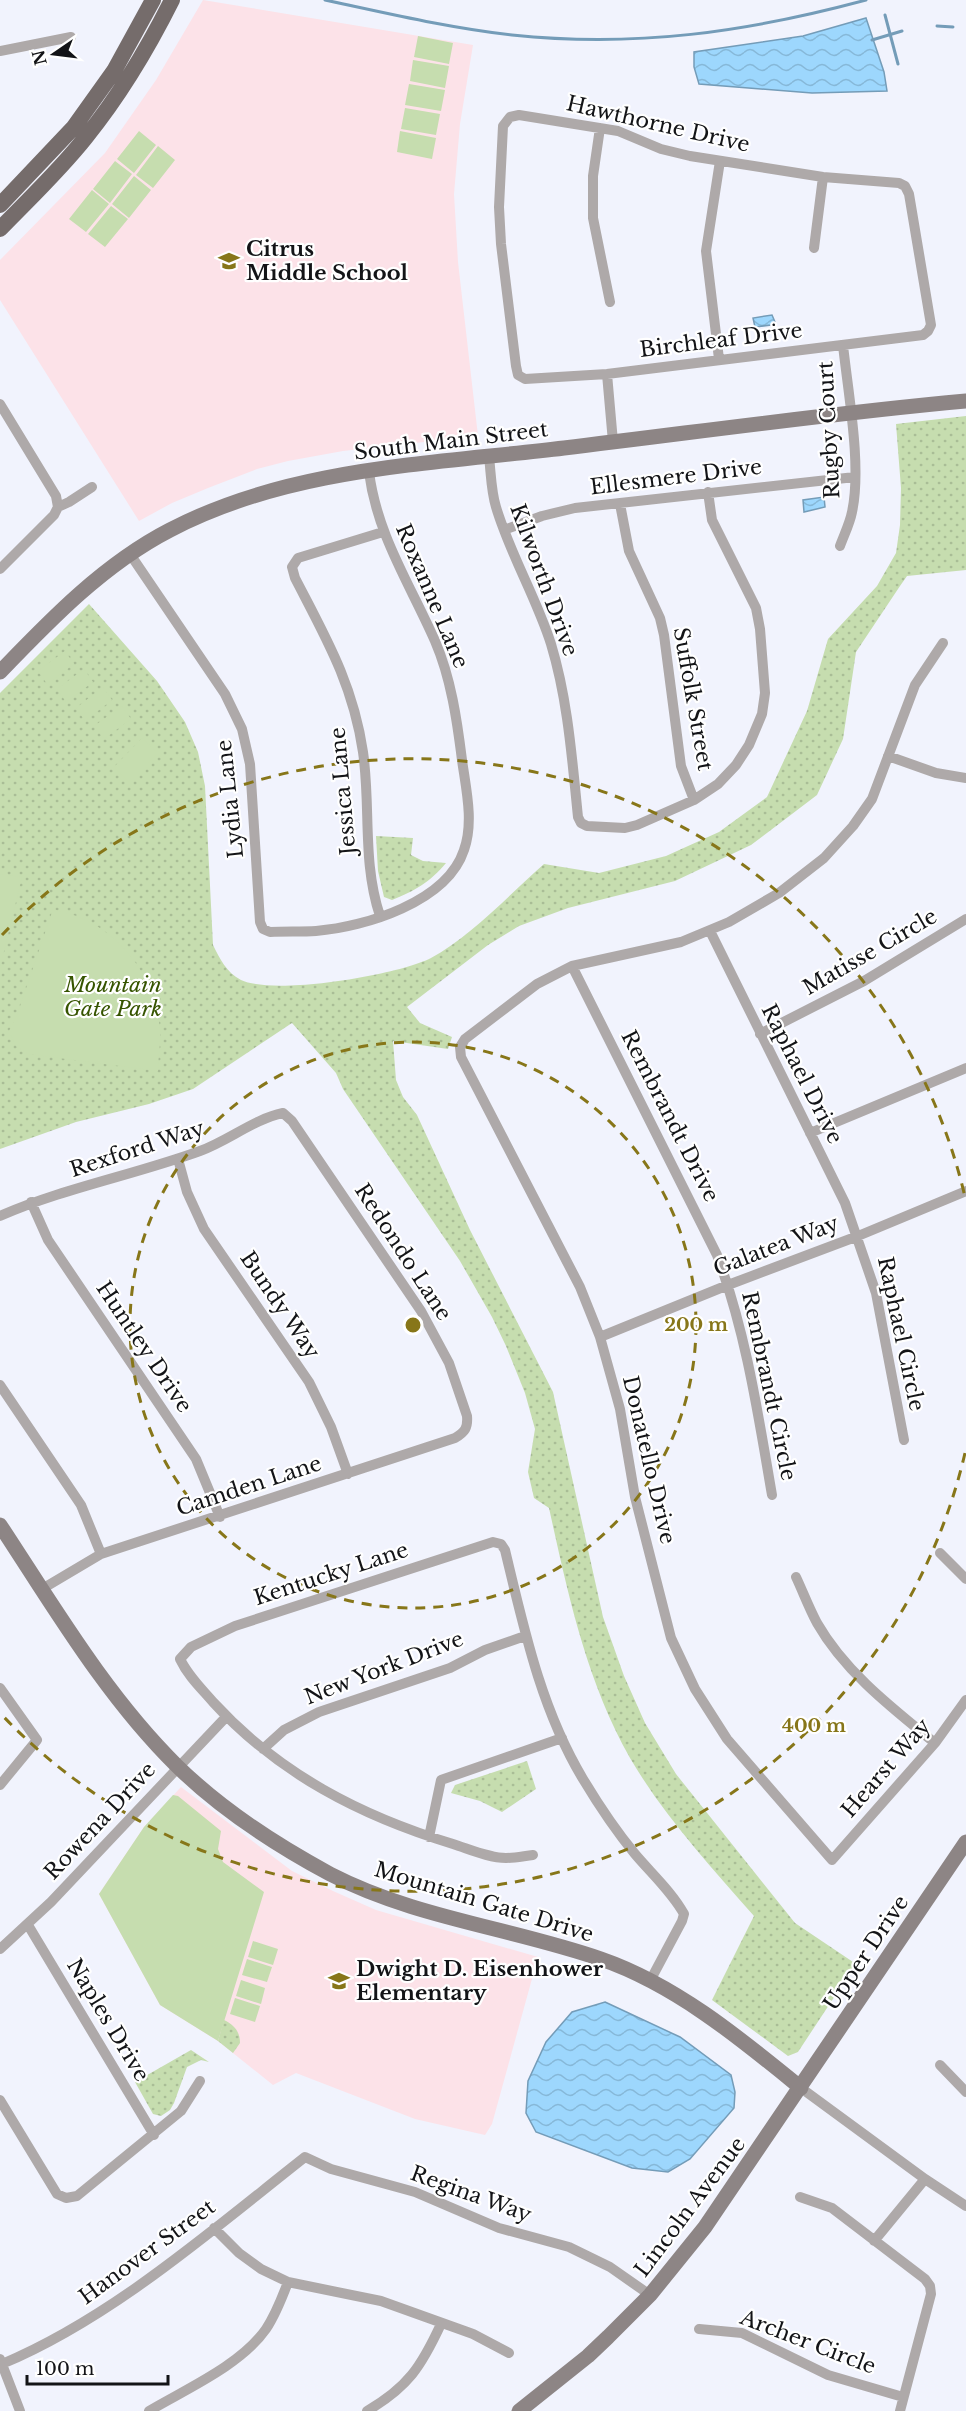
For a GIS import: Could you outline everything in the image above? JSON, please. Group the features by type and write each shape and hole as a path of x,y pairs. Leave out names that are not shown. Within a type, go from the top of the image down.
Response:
{"main road":[{"path":"2,216 74,127 114,71 153,0"},
{"path":"2,216 50,178 86,137 127,80 172,0"},
{"name":"South Main Street","path":"0,672 89,585 130,554 169,530 231,503 295,483 489,457 966,401"},
{"name":"Mountain Gate Drive","path":"0,1525 99,1673 140,1726 178,1766 247,1823 332,1875 368,1890 415,1906 603,1959 650,1981 668,1990 728,2031 801,2088"},
{"name":"Upper Drive","path":"801,2088 966,1842"},
{"name":"Lincoln Avenue","path":"519,2411 588,2356 651,2295 705,2228 801,2088"}],"street":[{"path":"0,51 71,37"},
{"name":"Hawthorne Drive","path":"518,375 501,244 499,207 503,126 510,117 519,115 618,131 661,149 720,160 823,177 899,183 905,186 909,194 931,326 928,331"},
{"path":"600,128 593,176 593,218 610,302"},
{"path":"718,359 706,251 720,160"},
{"path":"814,248 823,177"},
{"name":"Birchleaf Drive","path":"518,375 525,379 606,374 923,335 928,331"},
{"name":"Rugby Court","path":"840,546 852,513 855,477 843,345"},
{"path":"606,374 613,442"},
{"path":"0,404 56,496 58,507 54,515 0,570"},
{"name":"Kilworth Drive","path":"489,457 495,505 551,645 562,692 580,823 587,826 637,825 694,800"},
{"name":"Roxanne Lane","path":"369,472 375,508 435,643 454,704 469,828 464,851 452,874 434,892 380,916"},
{"name":"Ellesmere Drive","path":"504,530 542,516 575,508 855,477"},
{"path":"58,507 92,487"},
{"path":"694,800 718,784 741,758 762,714 765,693 756,608 715,529 708,492"},
{"name":"Suffolk Street","path":"620,504 629,551 660,618 681,766 694,800"},
{"name":"Jessica Lane","path":"380,916 369,872 363,753 353,703 337,659 295,578 292,567 298,558 384,532"},
{"name":"Lydia Lane","path":"130,554 225,694 242,729 250,764 260,922 263,929 270,932 316,931 341,927 380,916"},
{"path":"572,966 681,942 710,931 779,893 824,858 853,826 872,799 915,685 943,643"},
{"path":"888,756 936,773 966,778"},
{"name":"Matisse Circle","path":"760,1034 864,981 966,919"},
{"name":"Raphael Drive","path":"710,931 845,1203 858,1236"},
{"name":"Donatello Drive","path":"572,966 537,984 465,1039 460,1047 461,1057 580,1287 600,1337 620,1409 635,1497 671,1638 694,1689 727,1739 832,1860"},
{"name":"Rembrandt Drive","path":"572,966 684,1186 717,1255 728,1285"},
{"path":"810,1133 966,1068"},
{"name":"Rexford Way","path":"0,1216 31,1202 178,1159 233,1137 271,1115 283,1113"},
{"name":"Redondo Lane","path":"283,1113 292,1121 421,1311 449,1363 464,1403 468,1425"},
{"name":"Bundy Way","path":"178,1159 187,1192 204,1228 309,1382 331,1427 348,1474"},
{"name":"Galatea Way","path":"600,1337 966,1191"},
{"name":"Huntley Drive","path":"31,1202 48,1240 196,1459 220,1517"},
{"name":"Raphael Circle","path":"858,1236 876,1293 903,1440"},
{"name":"Rembrandt Circle","path":"728,1285 752,1376 772,1495"},
{"path":"0,1385 81,1505 101,1554"},
{"name":"Camden Lane","path":"42,1589 101,1554 220,1517 455,1438 464,1432 468,1425"},
{"name":"Kentucky Lane","path":"226,1716 186,1672 180,1659 191,1647 235,1626 494,1542 501,1544 506,1550 525,1636"},
{"path":"940,1553 966,1579"},
{"path":"796,1576 817,1623 851,1669 884,1701 935,1743"},
{"path":"525,1636 543,1692 582,1779 608,1817 684,1914 650,1981"},
{"name":"New York Drive","path":"263,1749 284,1730 319,1712 450,1668 485,1650 525,1636"},
{"path":"0,1688 37,1740 0,1785"},
{"name":"Hearst Way","path":"832,1860 935,1743 966,1700"},
{"path":"226,1716 263,1749 345,1803 389,1823 429,1837 505,1858 533,1855"},
{"name":"Rowena Drive","path":"0,1949 28,1925 226,1716"},
{"path":"429,1837 441,1780 562,1738"},
{"name":"Naples Drive","path":"28,1925 154,2135"},
{"path":"940,2066 966,2092"},
{"path":"0,2100 57,2194 66,2198 77,2196 154,2135 181,2111 200,2081"},
{"name":"Mountain Gate Drive","path":"801,2088 925,2179 966,2206"},
{"name":"Regina Way","path":"305,2157 331,2169 415,2192 499,2228 569,2247 610,2267 651,2295"},
{"name":"Hanover Street","path":"1,2362 37,2350 100,2311 214,2228 305,2157"},
{"path":"874,2241 925,2179"},
{"path":"800,2197 832,2208 925,2279 930,2286 931,2294 900,2411"},
{"path":"214,2228 261,2269 288,2282 381,2301 473,2334 509,2353"},
{"path":"149,2411 247,2350 266,2330 279,2308 288,2282"},
{"path":"367,2411 391,2395 417,2371 441,2324"},
{"name":"Archer Circle","path":"699,2329 742,2333 828,2375 903,2397"},
{"path":"1,2362 20,2411"}],"shaded area":[{"name":"Citrus Middle School","path":"203,0 473,45 460,124 454,194 458,262 478,436 343,451 288,461 257,469 208,488 172,503 139,521 0,300 0,260 105,153 156,80"},
{"name":"Dwight D. Eisenhower Elementary","path":"181,1787 292,1871 333,1891 376,1910 538,1957 492,2124 485,2135 415,2119 296,2073 273,2085 218,2041 160,2005 99,1894 144,1827"}],"green space":[{"path":"418,36 453,43 449,64 414,57"},
{"path":"413,60 449,66 445,88 410,81"},
{"path":"409,84 445,90 441,111 405,105"},
{"path":"405,108 440,114 436,135 401,129"},
{"path":"139,131 156,145 134,173 117,159"},
{"path":"400,131 436,138 432,159 397,152"},
{"path":"158,146 175,160 153,188 136,175"},
{"path":"115,161 132,174 110,203 93,189"},
{"path":"134,176 151,190 129,218 112,204"},
{"path":"92,190 109,204 86,232 69,219"},
{"path":"111,206 128,219 105,247 88,234"},
{"name":"Mountain Gate Park","path":"966,416 966,570 907,576 856,652 843,739 817,795 751,845 675,881 568,908 519,926 488,945 407,1007 420,1023 452,1037 448,1049 393,1041 396,1080 403,1097 417,1115 470,1230 553,1392 603,1617 624,1676 645,1723 676,1774 795,1923 856,1964 798,2052 788,2056 712,2000 754,1916 688,1840 658,1800 630,1758 615,1728 601,1698 580,1636 549,1508 534,1498 528,1472 535,1429 525,1393 506,1346 460,1261 343,1089 336,1073 292,1023 193,1089 149,1104 76,1122 0,1149 0,693 89,604 157,681 185,722 198,752 205,786 213,945 227,969 241,980 280,986 307,985 392,971 431,958 446,949 544,864 599,873 666,856 719,832 767,797 807,711 828,639 877,586 896,553 900,525 901,488 896,424"},
{"path":"65,651 74,664 47,684 38,671"},
{"path":"84,669 93,682 66,702 57,689"},
{"path":"103,687 112,700 85,721 76,708"},
{"path":"122,706 131,719 104,739 94,726"},
{"path":"142,738 158,753 129,782 114,767"},
{"path":"376,836 413,838 411,855 423,861 446,863 434,876 415,889 392,900 384,897 378,871"},
{"path":"0,874 22,877 0,968"},
{"name":"Mountain Gate Park","path":"53,909 84,919 103,930 128,953 138,966 153,996 157,1012 160,1029 158,1071 28,1054 16,1046 9,1031 17,1015"},
{"path":"527,1761 536,1789 502,1812 480,1801 451,1793 455,1785"},
{"path":"173,1795 178,1796 221,1831 218,1849 223,1862 264,1892 218,2041 160,2005 99,1894 144,1827"},
{"path":"253,1941 278,1949 273,1965 248,1957"},
{"path":"247,1959 272,1967 267,1982 242,1975"},
{"path":"241,1980 265,1988 261,2004 236,1996"},
{"path":"235,1998 260,2006 255,2022 230,2014"},
{"path":"224,2020 233,2026 239,2035 240,2043 233,2053 218,2041"},
{"path":"191,2050 209,2062 201,2060 187,2067 170,2110 161,2116 153,2114 135,2082"}],"water":[{"path":"866,18 884,72 887,91 812,93 699,84 694,67 694,52 803,36"},
{"path":"772,315 775,322 771,325 755,327 753,318"},
{"path":"824,497 825,507 804,512 803,500"},
{"path":"605,2002 680,2037 731,2075 735,2092 734,2108 690,2159 668,2172 632,2168 536,2132 526,2113 528,2081 546,2042 572,2012"}],"waterway":[{"path":"325,0 488,32 558,39 603,40 734,29 866,0"},
{"path":"885,15 898,64"},
{"path":"937,26 953,27"},
{"path":"872,40 902,31"}],"place":[{"name":"Citrus Middle School","path":"229,261"},
{"name":"Dwight D. Eisenhower Elementary","path":"339,1981"}]}
